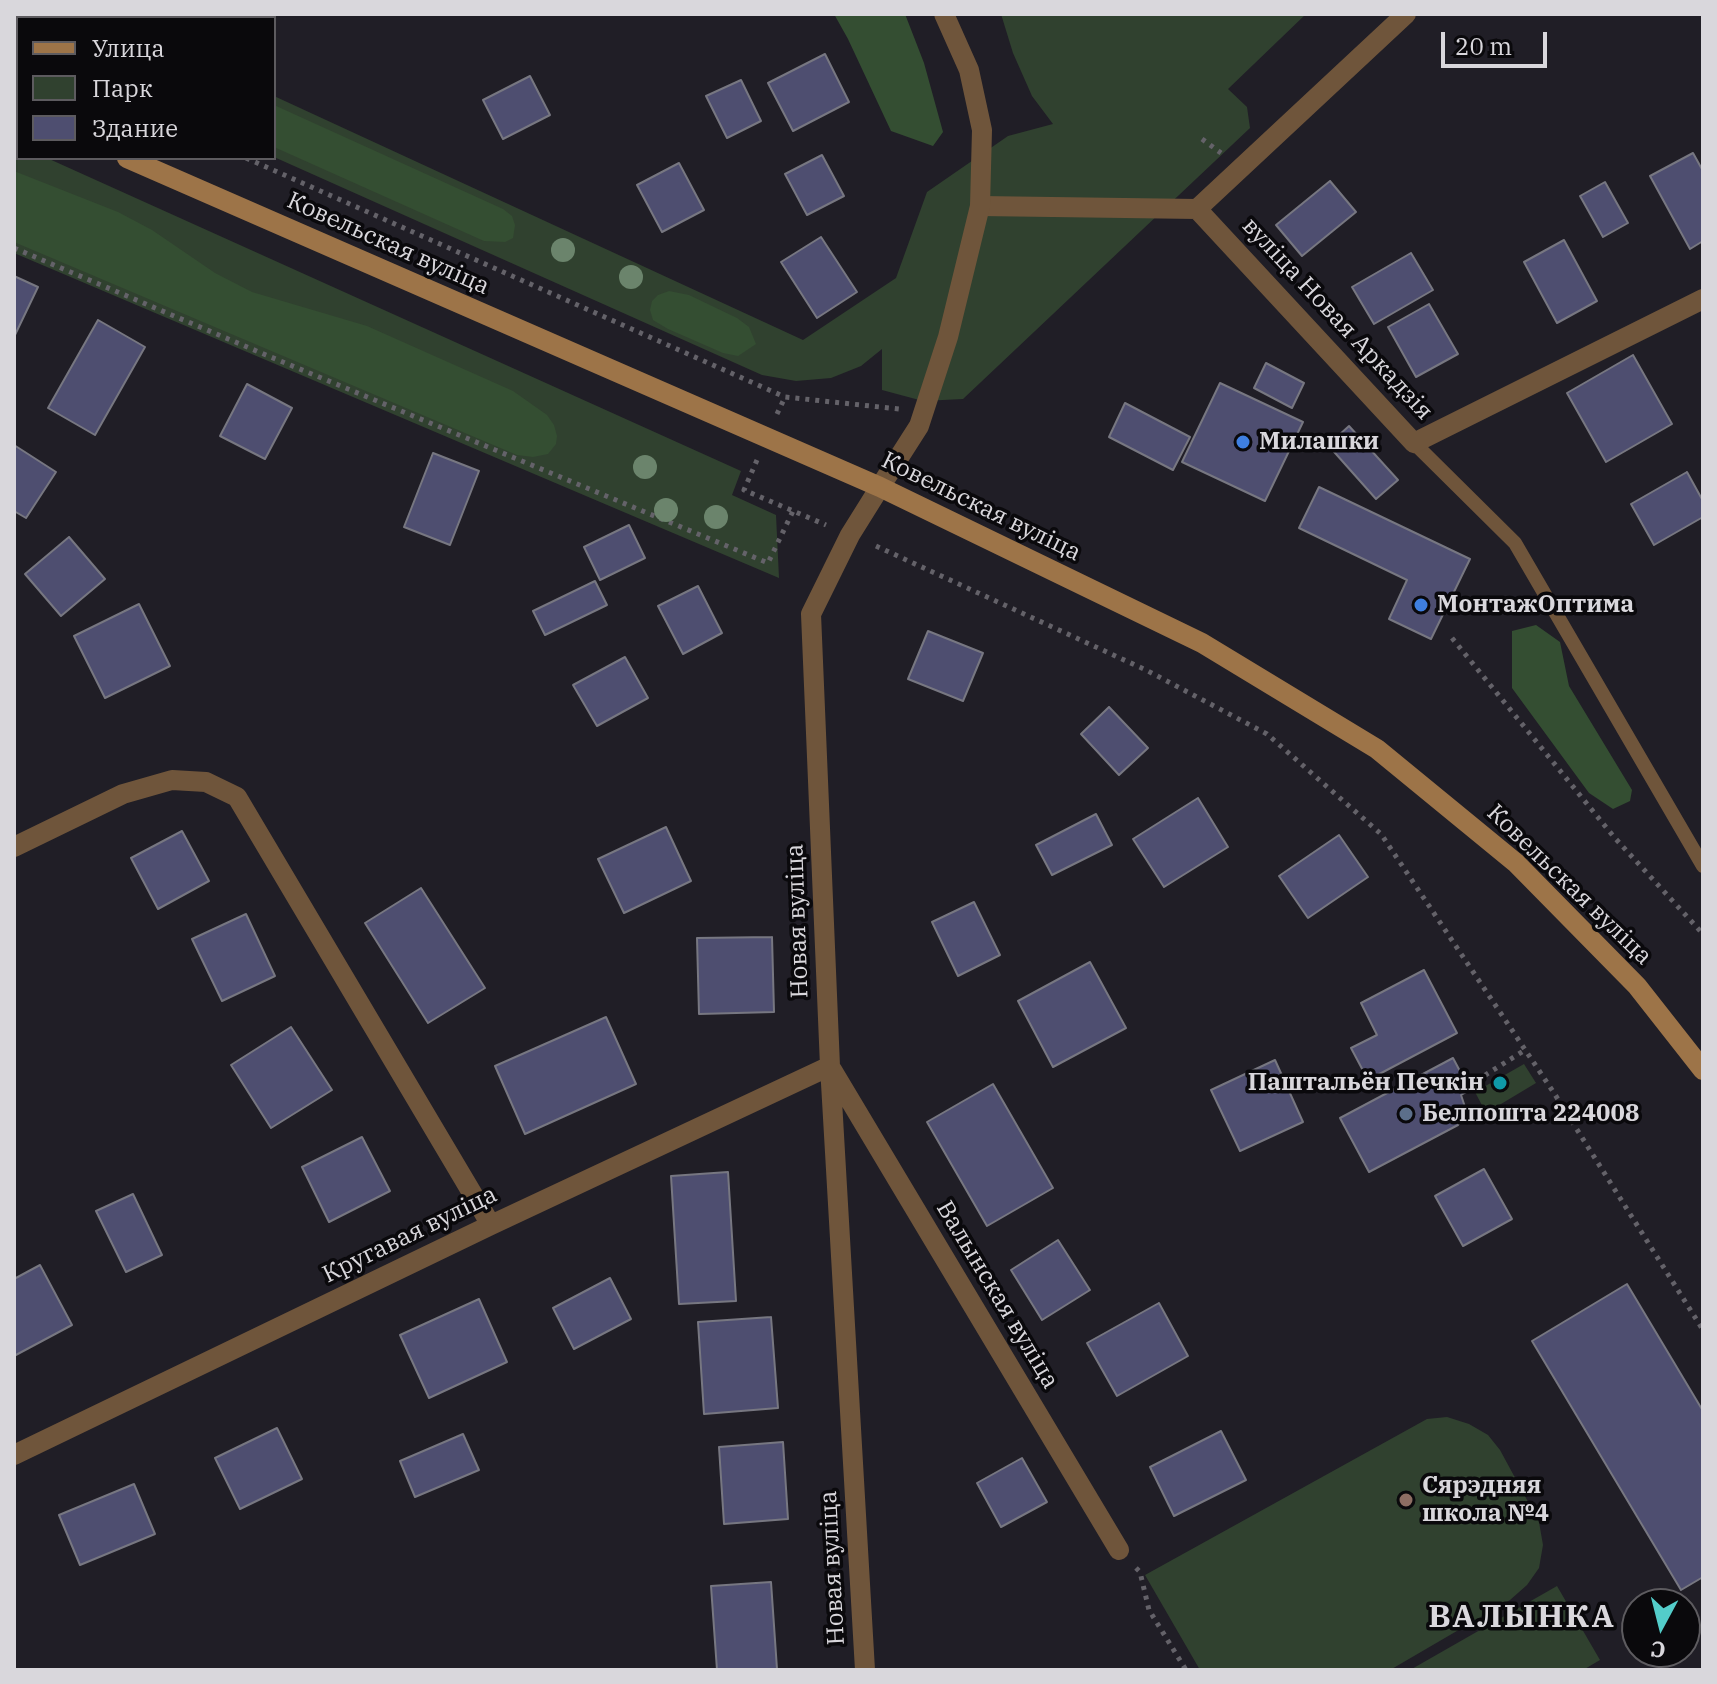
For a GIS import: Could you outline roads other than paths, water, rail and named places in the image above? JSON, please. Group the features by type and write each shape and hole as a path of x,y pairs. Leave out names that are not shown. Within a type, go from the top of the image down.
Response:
{"main road":[{"name":"Ковельская вуліца","path":"132,160 880,487 1202,643 1377,749 1516,863 1637,986 1703,1070"}],"street":[{"name":"Новая вуліца","path":"865,1670 830,1066 811,614 850,535 919,426 948,337 980,206 982,130 969,70 944,14"},
{"path":"980,206 1197,209 1406,14"},
{"name":"вуліца Новая Аркадзія","path":"1197,209 1414,443 1703,299"},
{"path":"14,847 123,794 172,780 206,782 237,797 491,1225"},
{"name":"Кругавая вуліца","path":"14,1455 830,1066"},
{"name":"Валынская вуліца","path":"830,1066 1119,1550"}],"lane":[{"path":"1414,443 1515,543 1703,866"}],"place":[{"name":"Милашки","path":"1243,442"},
{"name":"МонтажОптима","path":"1421,605"},
{"name":"Паштальён Печкін","path":"1500,1083"},
{"name":"Белпошта 224008","path":"1406,1114"},
{"name":"Сярэдняя школа №4","path":"1406,1500"}],"district":[{"name":"ВАЛЫНКА","path":"1522,1618"}]}
